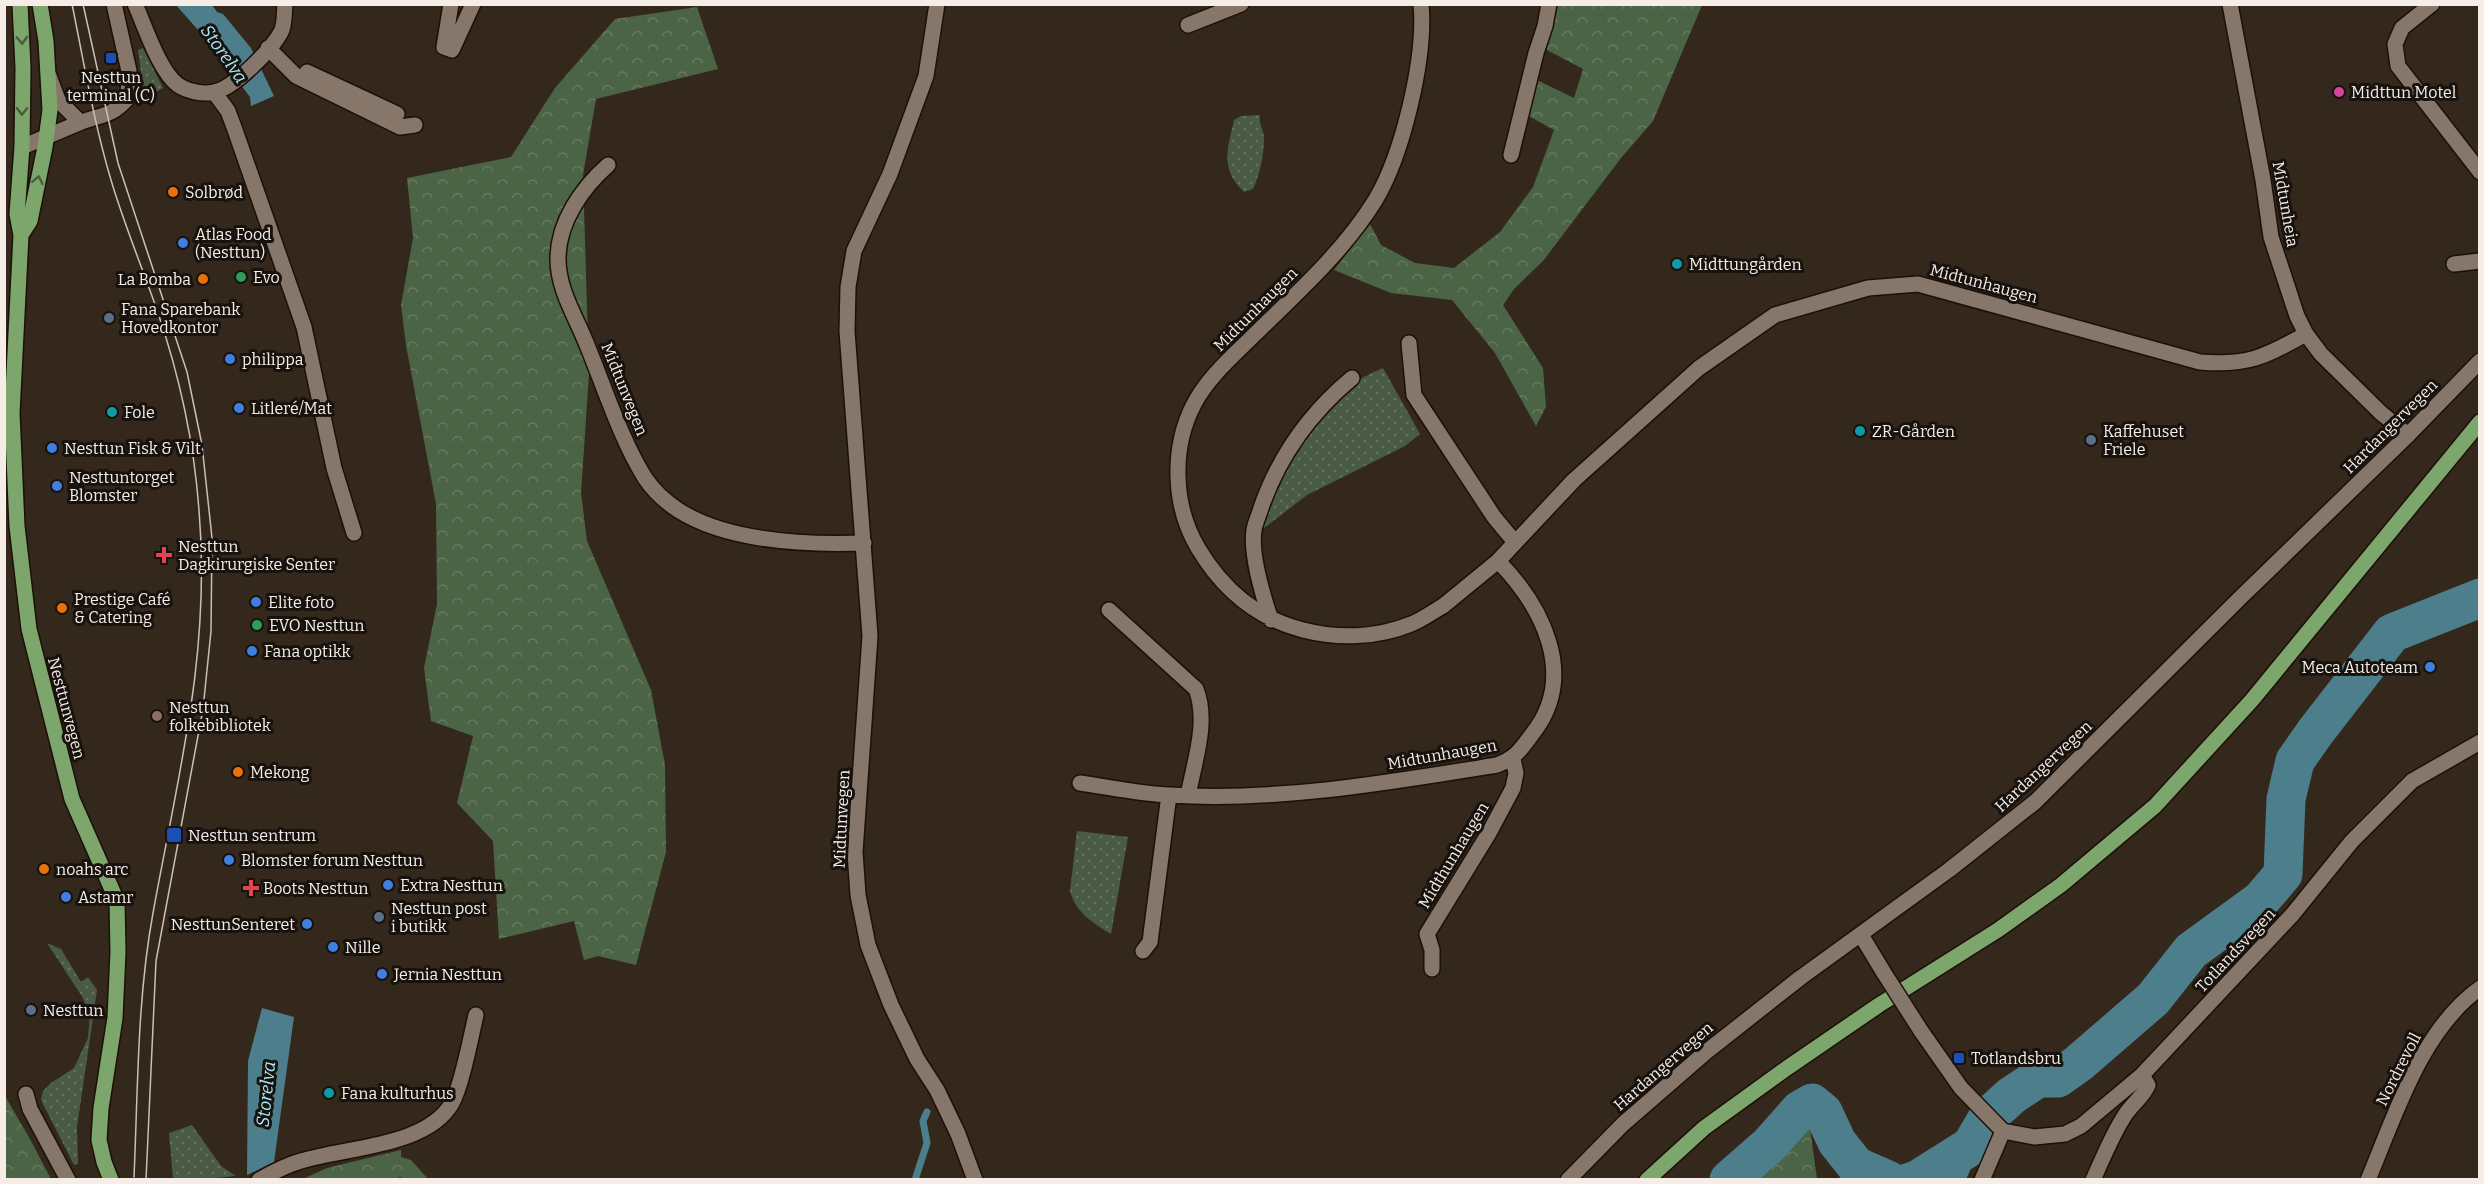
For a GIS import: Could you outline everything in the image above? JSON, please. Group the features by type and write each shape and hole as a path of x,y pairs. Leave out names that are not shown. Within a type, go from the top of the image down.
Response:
{"main road":[{"name":"Nesttunvegen","path":"20,4 23,68 22,147 17,214 21,235 8,413 16,526 29,629 72,799 117,902 118,952 115,1018 99,1140 111,1179"},
{"name":"Nesttunvegen","path":"21,235 30,221 47,137 50,110 40,4"},
{"path":"1647,1179 1704,1128 1787,1068 1879,1005 1998,930 2061,885 2155,806 2252,700 2480,422"}],"street":[{"path":"22,147 80,123 106,116 128,99 129,70 114,4"},
{"path":"135,4 163,65 173,80 193,92 214,92 230,85 265,52 282,30 285,4"},
{"path":"451,4 444,47 452,50 473,4"},
{"name":"Midtunvegen","path":"937,4 926,76 890,174 854,251 851,268 847,331 870,636 855,852 858,895 868,945 891,1005 917,1059 936,1090 958,1134 975,1179"},
{"path":"1188,25 1241,4"},
{"name":"Midtunhaugen","path":"1421,4 1423,24 1406,118 1393,160 1377,197 1338,250 1211,379 1194,404 1181,440 1177,473 1180,504 1188,532 1206,561 1230,591 1252,609 1271,620 1340,636 1375,634 1412,624 1443,606 1498,561 1514,541 1574,480 1699,368 1775,315 1868,288 1918,284 2200,362 2227,364 2249,361 2266,356 2306,334"},
{"path":"1511,155 1549,4"},
{"name":"Midtunheia","path":"2230,4 2264,180 2271,237 2306,334 2321,354 2380,413 2408,435"},
{"path":"2432,4 2402,28 2395,44 2398,66 2480,172"},
{"path":"265,52 397,114"},
{"path":"285,63 296,76 349,103 400,127 415,125"},
{"name":"Nesttunvegen","path":"48,74 58,100 80,123"},
{"path":"214,92 228,111 304,327 334,468 354,533"},
{"name":"Midtunvegen","path":"608,165 593,178 574,204 563,230 558,258 561,283 570,309 646,480 662,498 678,510 710,526 750,537 864,543"},
{"path":"2454,264 2480,261"},
{"path":"1409,343 1414,394 1494,517 1514,541"},
{"name":"Hardangervegen","path":"1568,1179 1623,1124 1706,1052 1792,984 1861,935 2035,802 2231,606 2408,435 2480,361"},
{"path":"1271,620 1263,596 1254,548 1254,530 1266,494 1306,423 1329,397 1352,378"},
{"name":"Midtunhaugen","path":"1080,783 1169,795 1230,796 1344,788 1497,765 1513,759 1539,724 1550,697 1555,669 1552,651 1539,616 1498,561"},
{"path":"1109,610 1196,689 1202,703 1202,724 1188,796"},
{"name":"Totlandsvegen","path":"2000,1128 2034,1137 2065,1134 2081,1126 2142,1075 2292,915 2352,841 2412,781 2480,742"},
{"name":"Midthunhaugen","path":"1432,969 1432,950 1427,934 1489,833 1513,788 1516,773 1513,759"},
{"path":"1143,951 1150,942 1169,795"},
{"path":"1861,935 1936,1056 1974,1102 2000,1128 1982,1179"},
{"name":"Nordrevoll","path":"2368,1179 2398,1107 2431,1042 2459,1004 2480,988"},
{"path":"260,1179 302,1160 402,1138 441,1120 453,1102 476,1015"},
{"path":"2093,1179 2115,1130 2128,1109 2146,1090 2148,1085 2142,1075"},
{"path":"26,1094 30,1109 68,1179"},
{"path":"289,1179 302,1160"}],"green space":[{"path":"1556,5 1702,5 1653,121 1621,158 1543,261 1514,289 1503,305 1543,368 1546,407 1536,426 1495,353 1452,300 1391,293 1334,270 1370,224 1381,245 1415,263 1454,268 1500,232 1533,187 1554,130 1525,114 1537,80 1574,98 1583,69 1547,50"},
{"path":"697,7 718,69 596,99 583,175 589,374 581,493 587,541 651,690 665,765 666,852 636,965 598,956 584,960 574,921 499,939 493,841 457,803 473,736 431,721 424,668 437,604 436,504 406,345 401,305 413,238 407,178 511,157 555,88 615,19"},
{"path":"143,48 163,88 156,92 143,88 138,50"},
{"path":"1260,115 1264,138 1261,164 1253,189 1244,192 1231,175 1228,166 1228,149 1234,120 1241,116"},
{"path":"1383,368 1420,434 1405,446 1307,495 1264,528 1261,521 1271,498 1308,431 1323,411 1341,394 1361,379"},
{"path":"1077,831 1128,837 1111,934 1081,911 1070,891"},
{"path":"47,943 61,949 81,982 88,977 97,990 77,1127 78,1164 74,1165 41,1100 43,1091 51,1083 74,1068 88,1038 90,1014 83,998"},
{"path":"5,1096 30,1139 51,1179 5,1179"},
{"path":"1809,1121 1817,1179 1739,1179"},
{"path":"192,1125 221,1166 236,1176 173,1179 169,1133"},
{"path":"401,1150 401,1157 411,1160 428,1179 400,1177 392,1180 303,1179 327,1168"}],"water":[{"name":"Storelva","path":"176,5 212,5 217,12 223,14 251,48 274,96 251,106 250,97 206,39"},
{"name":"Storelva","path":"262,1008 294,1017 274,1162 247,1175 248,1061"},
{"path":"1967,1142 1977,1154 1966,1179 1842,1179 1874,1157 1881,1164 1891,1168 1931,1151"}],"waterway":[{"path":"1917,1180 1971,1146 1988,1117 2011,1096 2038,1078 2058,1078 2079,1063 2153,999 2191,951 2261,900 2283,874 2286,799 2295,761 2316,731 2392,633 2480,598"},
{"path":"1729,1180 1769,1145 1800,1110 1812,1103 1823,1112 1837,1142 1856,1166 1888,1180"},
{"path":"915,1180 927,1143 923,1121 927,1112"}],"tram line":[{"path":"72,4 111,180 157,310 179,383 193,459 199,510 201,563 196,664 182,763 153,913 144,979 134,1177"},
{"path":"83,4 118,163 187,372 202,445 212,538 211,631 203,709 156,961 146,1180"}],"place":[{"name":"Nesttun terminal (C)","path":"111,58"},
{"name":"Midttun Motel","path":"2339,92"},
{"name":"Solbrød","path":"173,192"},
{"name":"Atlas Food (Nesttun)","path":"183,243"},
{"name":"Midttungården","path":"1677,264"},
{"name":"Evo","path":"241,277"},
{"name":"La Bomba","path":"203,279"},
{"name":"Fana Sparebank Hovedkontor","path":"109,318"},
{"name":"philippa","path":"230,359"},
{"name":"Litleré/Mat","path":"239,408"},
{"name":"Fole","path":"112,412"},
{"name":"ZR-Gården","path":"1860,431"},
{"name":"Kaffehuset Friele","path":"2091,440"},
{"name":"Nesttun Fisk & Vilt","path":"52,448"},
{"name":"Nesttuntorget Blomster","path":"57,486"},
{"name":"Nesttun Dagkirurgiske Senter","path":"164,555"},
{"name":"Elite foto","path":"256,602"},
{"name":"Prestige Café & Catering","path":"62,608"},
{"name":"EVO Nesttun","path":"257,625"},
{"name":"Fana optikk","path":"252,651"},
{"name":"Meca Autoteam","path":"2430,667"},
{"name":"Nesttun folkebibliotek","path":"157,716"},
{"name":"Mekong","path":"238,772"},
{"name":"Nesttun sentrum","path":"174,835"},
{"name":"Blomster forum Nesttun","path":"229,860"},
{"name":"noahs arc","path":"44,869"},
{"name":"Extra Nesttun","path":"388,885"},
{"name":"Boots Nesttun","path":"251,888"},
{"name":"Astamr","path":"66,897"},
{"name":"Nesttun post i butikk","path":"379,917"},
{"name":"NesttunSenteret","path":"307,924"},
{"name":"Nille","path":"333,947"},
{"name":"Jernia Nesttun","path":"382,974"},
{"name":"Nesttun","path":"31,1010"},
{"name":"Totlandsbru","path":"1959,1058"},
{"name":"Fana kulturhus","path":"329,1093"}]}
